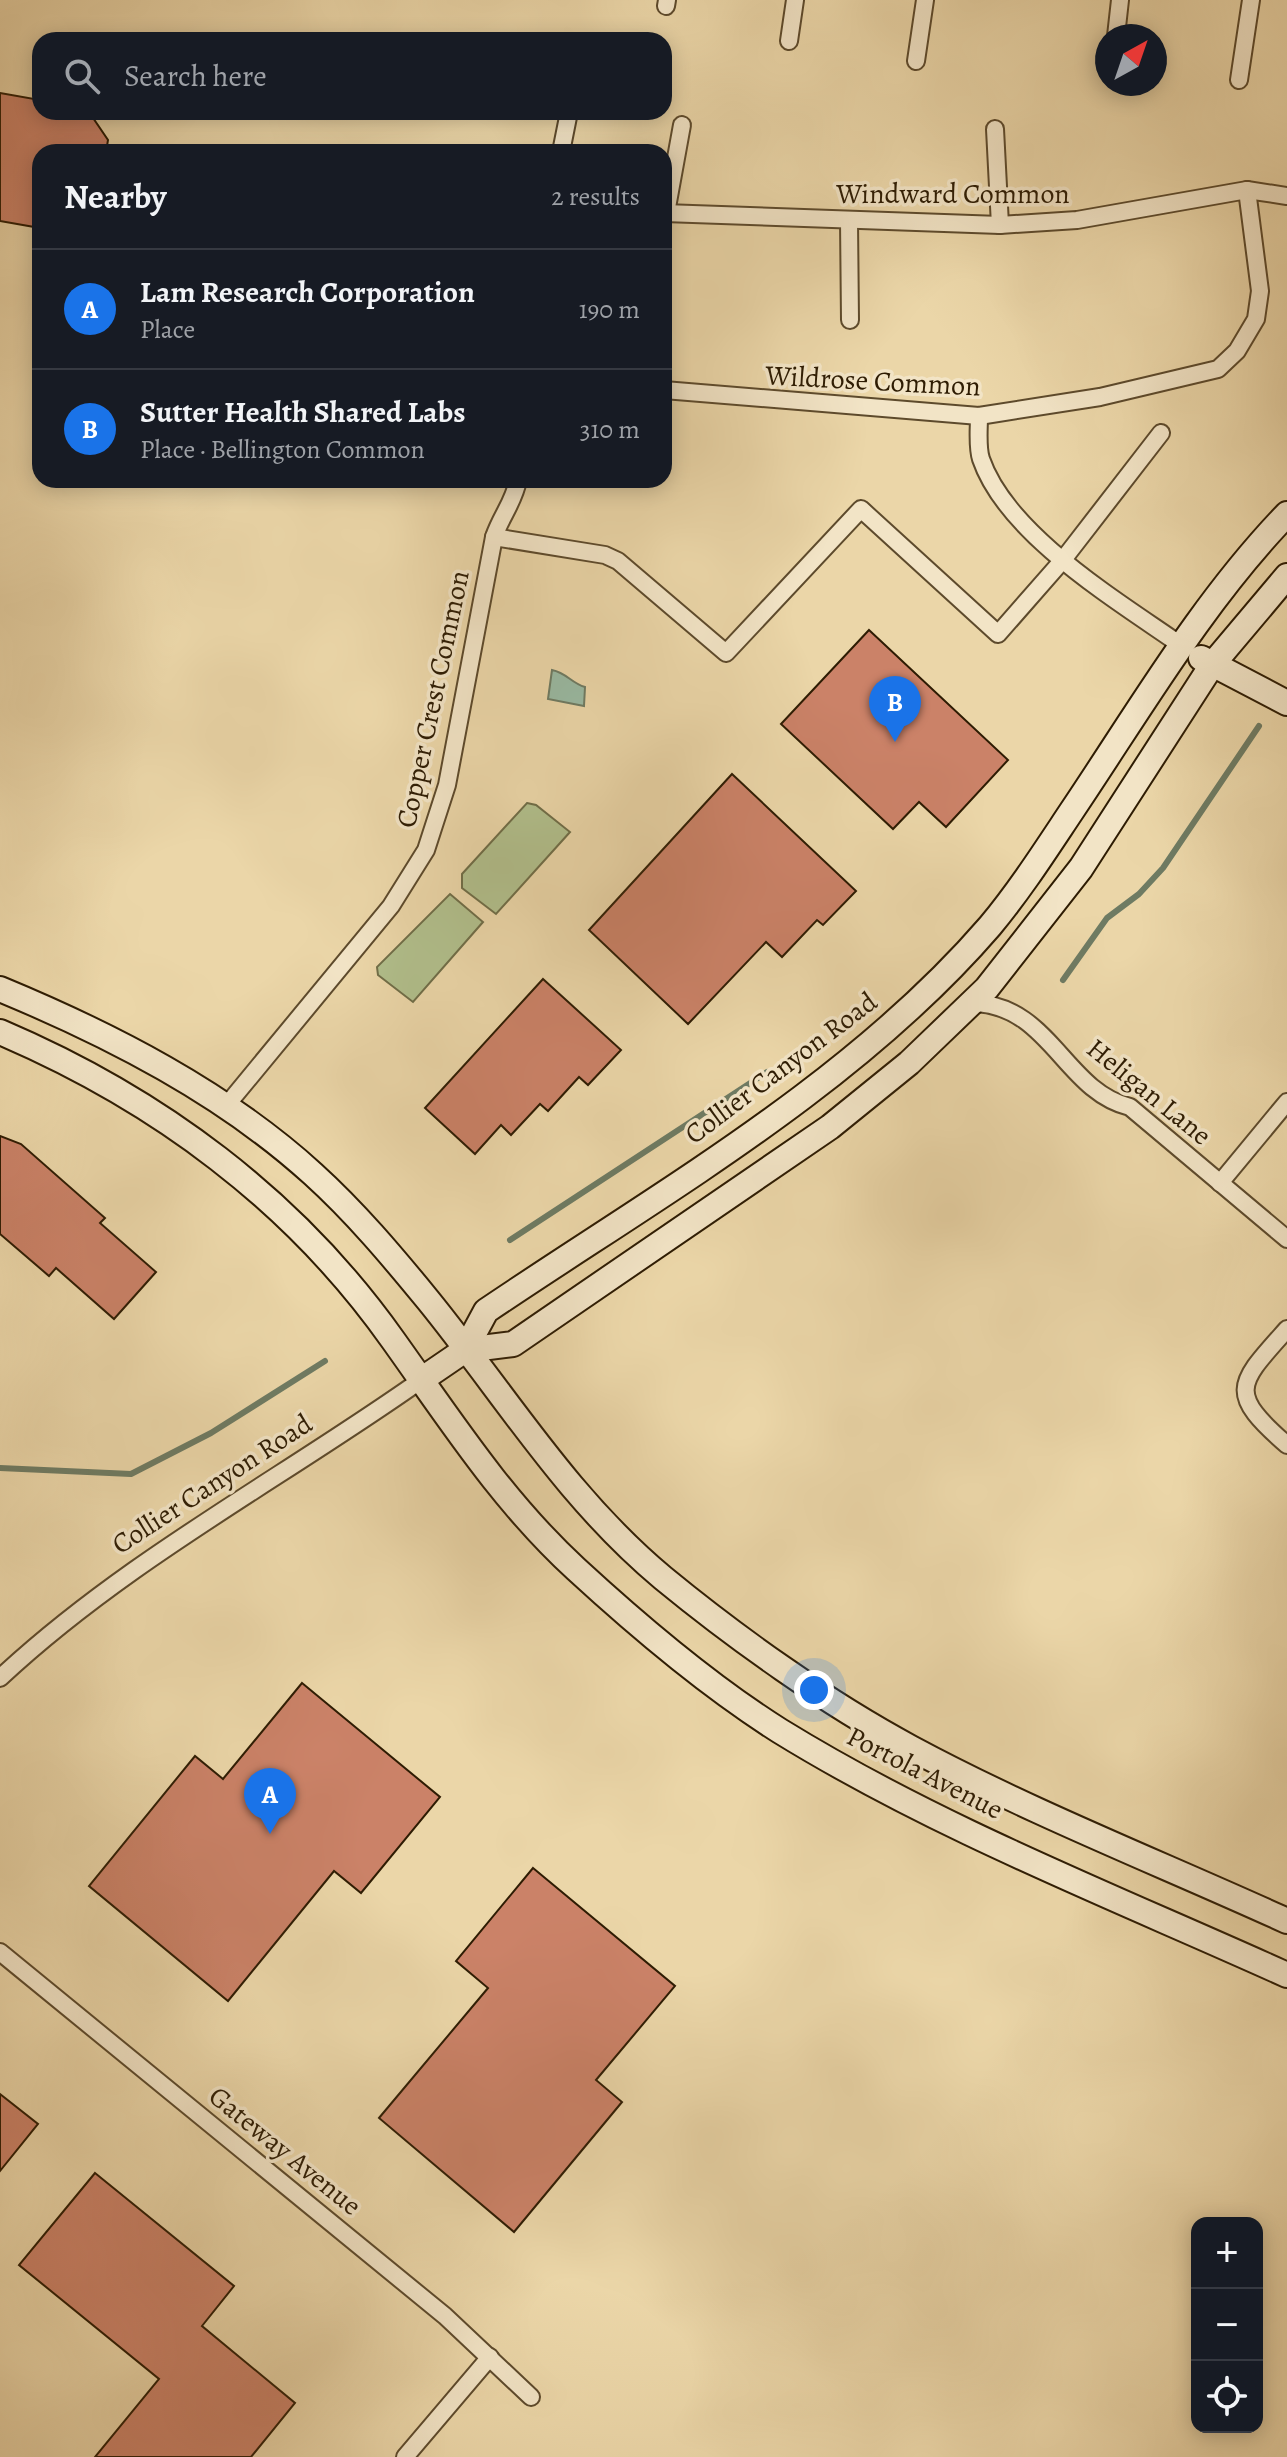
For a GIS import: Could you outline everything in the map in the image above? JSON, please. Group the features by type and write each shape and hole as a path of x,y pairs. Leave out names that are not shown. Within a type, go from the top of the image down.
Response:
{"main road":[{"name":"Collier Canyon Road","path":"465,1350 486,1311 796,1101 920,999 970,949 1023,884 1182,646 1248,554 1287,514"},
{"name":"Collier Canyon Road","path":"421,1380 465,1350 513,1344 774,1167 872,1094 972,1003 1052,910 1212,665 1287,576"},
{"path":"1182,646 1287,703"},
{"name":"Portola Avenue","path":"0,989 87,1027 226,1106 312,1173 347,1207 431,1303 536,1446 613,1530 662,1577 809,1685 858,1717 952,1769 1287,1921"},
{"name":"Portola Avenue","path":"0,1032 113,1089 242,1175 313,1241 392,1338 489,1477 525,1521 671,1651 778,1729 942,1818 1287,1975"}],"street":[{"path":"789,41 795,0"},
{"path":"916,61 925,0"},
{"path":"1117,24 1120,0"},
{"path":"1239,80 1251,0"},
{"path":"563,144 567,120"},
{"path":"672,177 682,125"},
{"path":"995,129 1000,225"},
{"name":"Windward Common","path":"672,213 1000,225 1077,220 1247,190 1287,196"},
{"name":"Wildrose Common","path":"672,391 979,416 1100,397 1218,369 1237,351 1256,319 1260,291 1247,190"},
{"path":"849,221 850,320"},
{"path":"979,416 980,456 999,497 1062,561 1182,646"},
{"path":"494,537 605,555 618,561 726,653 861,509 998,634 1062,561 1161,433"},
{"name":"Copper Crest Common","path":"226,1106 391,906 426,850 447,785 494,537 499,521 511,507 516,488"},
{"name":"Heligan Lane","path":"972,1003 992,1003 1012,1010 1104,1097 1130,1107 1287,1239"},
{"path":"1220,1183 1287,1102"},
{"path":"1287,1329 1252,1370 1244,1395 1258,1420 1287,1445"},
{"name":"Collier Canyon Road","path":"0,1678 65,1621 119,1582 421,1380"},
{"name":"Gateway Avenue","path":"0,1952 490,2357 531,2397"},
{"path":"405,2457 490,2357"}],"shaded area":[{"path":"552,670 585,687 584,706 548,699"},
{"path":"527,803 536,805 570,832 496,914 462,888 462,874"},
{"path":"450,894 483,922 413,1002 378,975 377,967"}],"building":[{"path":"0,93 32,99 32,120 94,120 108,140 107,144 32,144 32,227 0,221"},
{"path":"869,630 1008,760 946,827 919,802 893,829 781,724"},
{"path":"732,774 856,891 823,925 817,920 782,957 766,942 688,1024 589,930"},
{"path":"543,979 621,1050 588,1085 579,1077 548,1111 540,1104 511,1135 501,1125 475,1154 425,1108"},
{"path":"0,1136 21,1144 105,1218 100,1223 156,1272 114,1319 56,1268 49,1276 0,1234"},
{"path":"302,1683 440,1797 361,1893 334,1871 228,2001 89,1886 195,1756 223,1779"},
{"path":"533,1868 675,1986 596,2080 622,2102 514,2232 379,2118 488,1988 456,1961"},
{"path":"0,2094 38,2124 0,2171"},
{"path":"95,2173 234,2286 202,2326 295,2403 251,2457 95,2457 159,2379 19,2265"}],"waterway":[{"path":"1063,980 1107,918 1139,894 1163,868 1259,726"},
{"path":"510,1240 767,1072"},
{"path":"0,1468 131,1474 211,1433 325,1361"}],"place":[{"name":"Sutter Health Shared Labs","path":"895,742"},
{"name":"Lam Research Corporation","path":"270,1834"}]}
